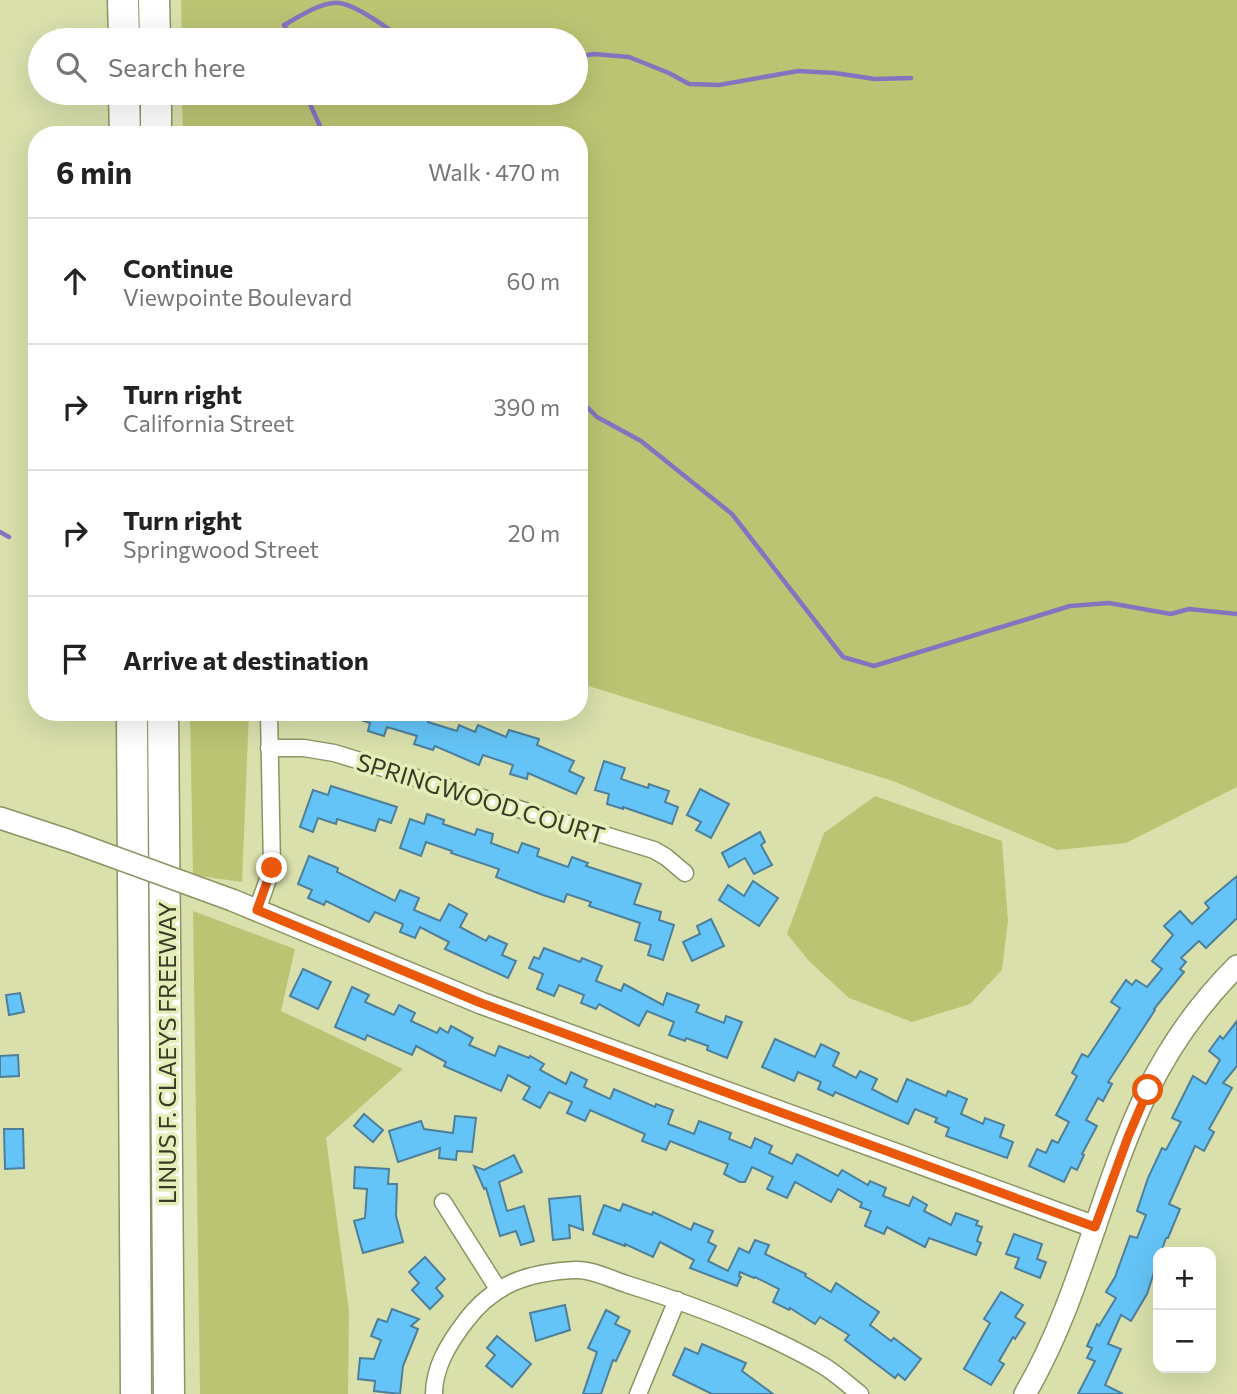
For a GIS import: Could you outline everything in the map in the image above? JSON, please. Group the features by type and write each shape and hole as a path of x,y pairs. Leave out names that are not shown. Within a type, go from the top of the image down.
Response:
{"highway":[{"path":"123,0 124,28"},
{"path":"155,0 155,28"},
{"path":"124,105 125,126"},
{"path":"156,105 156,126"},
{"name":"LINUS F. CLAEYS FREEWAY","path":"132,721 136,1394"},
{"name":"LINUS F. CLAEYS FREEWAY","path":"163,721 169,1394"}],"street":[{"path":"257,910 272,868 269,721"},
{"name":"SPRINGWOOD COURT","path":"269,748 304,748 334,753 654,850 685,873"},
{"path":"0,818 232,900 481,1003 1095,1227"},
{"path":"1025,1394 1054,1336 1137,1113 1164,1060 1192,1018 1237,966"},
{"path":"443,1202 498,1289"},
{"path":"434,1394 440,1362 452,1338 474,1309 498,1289 536,1274 579,1269 677,1300 748,1328 824,1366 860,1394"},
{"path":"638,1394 677,1300"}],"green space":[{"path":"181,0 1237,0 1237,787 1126,843 1057,850 893,781 588,686 588,126 183,126 182,105 588,105 588,28 182,28"},
{"path":"190,721 249,721 242,882 193,875"},
{"path":"875,796 1002,841 1008,921 1002,970 970,1004 912,1022 849,998 809,961 787,934 824,833"},
{"path":"193,911 295,949 281,1011 403,1069 326,1138 349,1311 348,1394 200,1394"}],"building":[{"path":"364,721 428,721 457,731 459,725 475,732 478,725 506,737 509,730 539,739 537,745 574,761 569,771 584,778 576,794 528,773 527,779 510,774 513,765 483,755 479,765 435,746 433,750 414,744 417,736 387,727 384,736 368,731 370,723"},
{"path":"604,761 625,768 621,779 648,788 649,784 669,791 665,802 678,807 672,824 607,804 609,794 595,790"},
{"path":"331,786 397,807 391,823 379,819 375,831 337,819 336,824 318,818 313,832 300,827 313,790 328,795"},
{"path":"700,789 729,804 711,838 696,830 701,822 687,815"},
{"path":"427,814 444,820 443,824 475,835 477,829 493,834 491,843 518,853 522,843 539,849 537,856 568,867 572,857 588,863 586,866 641,884 634,904 661,912 659,920 674,925 663,960 648,955 651,945 635,940 640,923 589,906 591,902 567,894 564,902 543,895 496,877 499,869 426,842 421,856 400,848 410,819 424,824"},
{"path":"760,832 765,842 761,845 772,865 754,874 745,858 729,867 722,853"},
{"path":"309,856 338,868 337,872 395,901 400,890 419,898 414,910 440,921 449,904 467,914 460,927 486,941 489,936 507,944 502,955 516,961 508,978 445,949 449,942 420,927 415,938 400,932 403,924 375,912 369,922 326,901 324,905 308,898 312,890 298,884"},
{"path":"1237,876 1237,918 1206,948 1199,941 1181,958 1186,962 1180,969 1184,972 1154,1009 1108,1082 1112,1084 1103,1101 1098,1098 1086,1120 1097,1126 1077,1170 1071,1167 1064,1182 1029,1166 1037,1149 1046,1153 1052,1140 1058,1143 1069,1122 1056,1115 1077,1076 1072,1073 1082,1054 1088,1057 1120,1008 1111,1002 1126,980 1132,985 1136,980 1147,987 1162,969 1152,961 1173,935 1164,926 1180,911 1192,924 1209,908 1205,903"},
{"path":"753,881 778,898 759,926 719,900 728,885 744,896"},
{"path":"711,919 724,946 692,961 683,942 700,934 697,926"},
{"path":"544,948 580,962 582,958 602,966 596,981 621,991 624,984 663,1005 667,993 699,1005 696,1012 724,1023 726,1016 742,1022 727,1058 707,1050 708,1046 669,1035 674,1022 647,1011 639,1026 599,1004 596,1009 581,1003 584,995 559,985 554,996 537,989 543,974 529,968 534,957 539,959"},
{"path":"303,969 331,982 318,1009 290,996"},
{"path":"352,987 369,995 365,1002 394,1015 399,1005 415,1013 411,1021 437,1033 440,1028 448,1033 451,1026 473,1038 469,1045 495,1056 499,1046 529,1058 530,1056 544,1064 540,1070 566,1084 571,1072 587,1080 584,1087 610,1099 614,1089 655,1107 656,1104 673,1110 668,1124 694,1134 699,1121 731,1133 729,1139 751,1148 755,1138 772,1146 769,1153 792,1164 797,1154 838,1176 842,1170 868,1185 870,1181 886,1188 883,1196 909,1206 913,1197 927,1205 924,1211 951,1225 956,1213 978,1221 976,1225 982,1227 977,1241 981,1243 976,1255 929,1238 925,1247 887,1227 884,1234 865,1226 871,1211 860,1207 862,1203 838,1189 831,1202 795,1182 787,1198 767,1189 773,1177 752,1167 745,1182 740,1182 724,1174 728,1164 670,1141 666,1150 642,1141 645,1134 590,1110 585,1121 567,1113 572,1102 549,1092 540,1108 523,1099 530,1087 508,1075 501,1091 444,1066 446,1062 416,1046 412,1055 367,1035 365,1040 335,1027"},
{"path":"20,993 24,1012 9,1015 6,995"},
{"path":"1237,1021 1237,1066 1223,1083 1232,1088 1209,1129 1214,1132 1204,1151 1195,1146 1169,1204 1180,1209 1163,1247 1153,1247 1153,1275 1147,1294 1131,1321 1121,1315 1108,1344 1121,1349 1105,1385 1123,1394 1078,1394 1095,1361 1087,1358 1092,1348 1087,1346 1097,1324 1099,1326 1116,1298 1106,1292 1115,1277 1130,1236 1137,1238 1146,1215 1137,1211 1148,1178 1162,1148 1166,1150 1181,1122 1172,1118 1193,1076 1206,1084 1220,1060 1209,1051 1220,1036 1223,1039"},
{"path":"775,1039 815,1057 821,1044 839,1053 833,1066 856,1078 860,1071 877,1079 872,1089 897,1102 907,1079 946,1096 948,1091 967,1099 961,1114 983,1124 985,1118 1004,1125 1000,1137 1013,1142 1007,1158 946,1136 949,1128 935,1122 937,1118 915,1109 908,1124 835,1092 833,1096 818,1089 821,1082 798,1072 794,1081 762,1067"},
{"path":"18,1055 19,1076 0,1077 0,1056"},
{"path":"364,1114 383,1130 373,1142 354,1126"},
{"path":"455,1116 476,1118 472,1152 457,1151 456,1160 439,1158 440,1148 398,1162 389,1131 421,1121 424,1129 453,1133"},
{"path":"4,1129 23,1129 24,1168 5,1169"},
{"path":"514,1155 522,1172 499,1182 507,1211 524,1206 534,1241 521,1245 516,1231 500,1236 486,1188 484,1189 474,1166 484,1170"},
{"path":"355,1167 389,1169 388,1184 397,1184 396,1216 403,1242 363,1253 354,1221 365,1218 367,1189 354,1188"},
{"path":"580,1196 583,1230 569,1225 570,1238 553,1240 549,1199"},
{"path":"623,1204 652,1215 653,1212 691,1230 694,1223 713,1231 708,1242 716,1246 708,1261 728,1271 739,1248 749,1253 755,1240 769,1245 765,1254 806,1274 805,1276 831,1292 836,1283 879,1312 870,1325 891,1341 894,1338 921,1359 905,1380 898,1374 895,1378 845,1340 849,1335 820,1317 815,1324 790,1308 789,1310 773,1302 779,1289 755,1277 740,1272 737,1286 690,1268 694,1260 660,1242 653,1257 625,1244 593,1234 604,1205 620,1211"},
{"path":"1014,1234 1042,1244 1037,1259 1046,1262 1040,1278 1015,1268 1019,1258 1006,1254"},
{"path":"425,1257 445,1279 436,1288 443,1296 430,1309 412,1290 419,1283 409,1272"},
{"path":"1001,1292 1023,1305 1015,1317 1025,1323 999,1361 1004,1364 991,1385 964,1369 990,1323 984,1319"},
{"path":"565,1305 570,1330 536,1341 530,1313"},
{"path":"392,1309 419,1319 411,1326 418,1329 403,1366 400,1394 374,1391 375,1381 358,1379 360,1358 374,1359 381,1340 371,1336 378,1319 387,1322"},
{"path":"606,1310 619,1317 615,1324 630,1331 616,1361 613,1360 601,1394 583,1394 597,1352 588,1348"},
{"path":"497,1336 531,1364 512,1387 486,1366 495,1355 487,1348"},
{"path":"702,1344 746,1363 742,1371 773,1394 712,1394 673,1375 685,1348 698,1354"}],"waterway":[{"path":"286,28 284,25 314,9 333,3 350,6 387,28"},
{"path":"588,55 629,57 689,84 719,85 798,71 875,79 911,78"},
{"path":"310,105 320,126"},
{"path":"588,408 597,417 641,441 732,514 843,657 874,666 1070,606 1109,603 1171,614 1189,609 1237,614"},
{"path":"0,532 9,537"}],"route":[{"path":"272,868 257,910 481,1003 1095,1227 1148,1090"}]}
